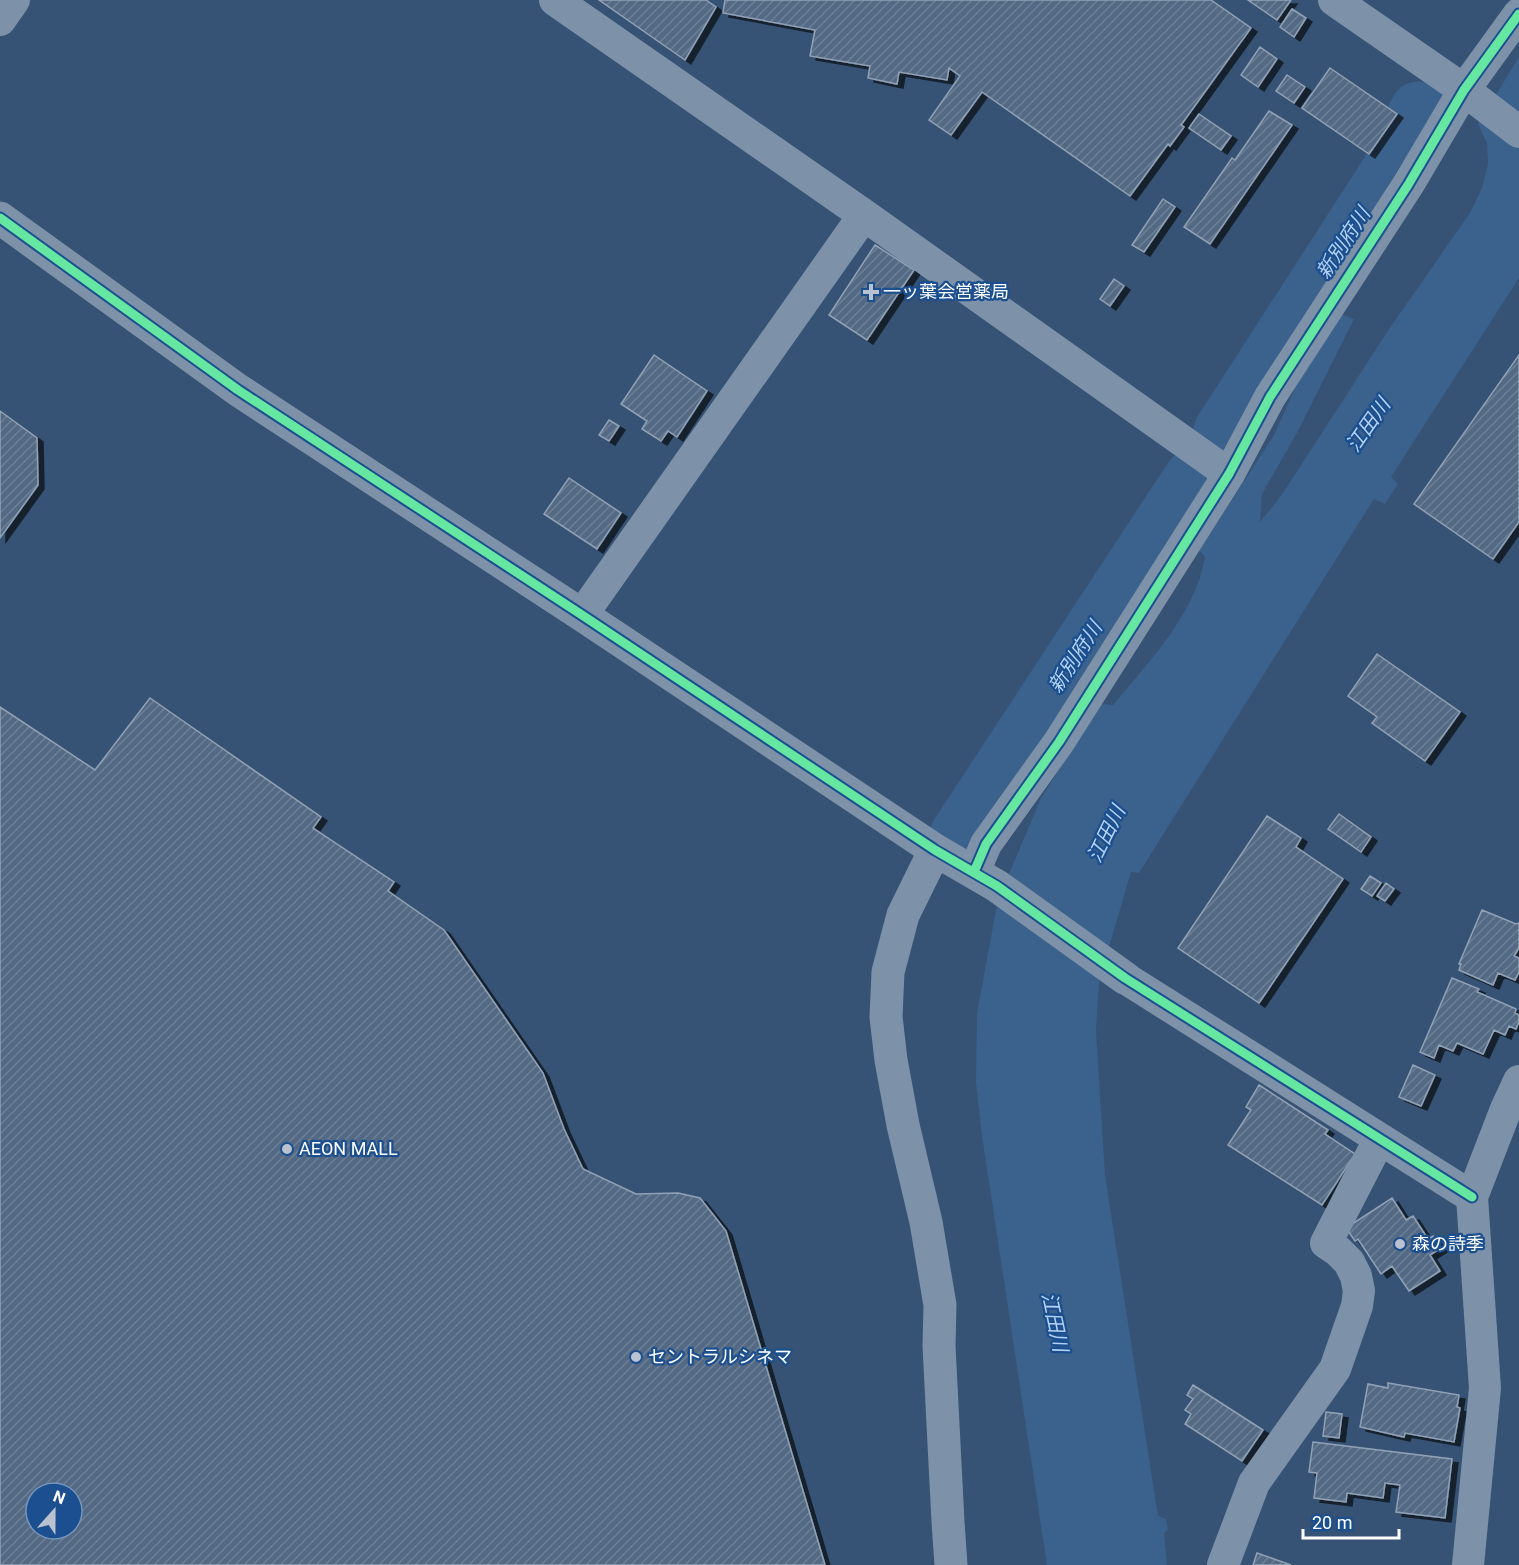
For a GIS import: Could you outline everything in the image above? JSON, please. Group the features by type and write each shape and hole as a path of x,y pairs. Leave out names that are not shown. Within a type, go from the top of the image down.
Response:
{"street":[{"path":"0,20 14,0"},
{"path":"555,0 864,215 1229,474"},
{"path":"1334,0 1519,132"},
{"path":"985,879 986,844 1059,742 1229,474 1270,397 1408,185 1473,98 1519,14"},
{"path":"1352,310 1391,242 1400,221 1408,185"},
{"path":"582,615 864,215"},
{"path":"0,218 238,390 935,850 985,879 1125,978 1472,1197"},
{"path":"935,850 903,915 888,972 886,1017 903,1125 926,1222 940,1305 940,1358 951,1565"},
{"path":"1468,1565 1485,1388 1472,1197 1519,1081"},
{"path":"1222,1565 1254,1483 1335,1369 1357,1306 1359,1291 1356,1276 1349,1262 1326,1243 1380,1140"}],"water":[{"name":"江田川","path":"1519,57 1519,278 1391,477 1398,484 1385,504 1374,499 1139,873 1131,872 1099,981 1096,1031 1105,1175 1158,1516 1166,1519 1168,1530 1164,1533 1167,1565 1047,1565 982,1136 976,1082 977,1013 996,910 1041,798 1101,704 1113,705 1181,618 1200,578 1205,557 1199,550 1273,437 1295,388 1341,314 1354,319 1298,431 1262,494 1260,522 1281,496 1389,329 1470,213 1482,188 1488,163 1487,143 1478,124"}],"building":[{"path":"599,0 706,0 716,7 685,60"},
{"path":"725,0 1211,0 1251,28 1181,125 1184,127 1170,146 1168,144 1130,196 982,92 951,135 929,120 960,76 949,68 947,80 899,72 897,84 868,78 870,66 810,56 815,30 723,13"},
{"path":"1248,0 1291,0 1277,20"},
{"path":"1292,9 1306,18 1294,37 1280,27"},
{"path":"1260,47 1277,59 1258,87 1241,75"},
{"path":"1330,68 1397,114 1369,154 1302,108"},
{"path":"1287,75 1305,87 1294,103 1276,91"},
{"path":"1269,111 1292,125 1210,244 1184,227 1232,158 1235,160"},
{"path":"1199,114 1231,136 1221,150 1189,128"},
{"path":"1163,199 1175,207 1144,252 1132,245"},
{"name":"一ッ葉会営薬局","path":"875,245 914,270 867,340 829,315"},
{"path":"1114,279 1124,286 1110,306 1100,299"},
{"path":"654,355 707,391 677,437 668,431 661,441 642,429 647,421 621,404"},
{"path":"1519,355 1519,522 1493,559 1414,504"},
{"path":"0,411 37,438 38,485 0,538"},
{"path":"609,420 619,426 609,441 599,435"},
{"path":"569,478 621,513 597,549 544,514"},
{"path":"1377,654 1460,712 1425,761 1372,723 1377,717 1348,696"},
{"name":"AEON MALL","path":"150,698 321,817 313,828 394,882 388,891 444,930 543,1073 564,1129 583,1169 636,1194 678,1193 700,1198 726,1231 825,1565 0,1565 0,707 95,770"},
{"path":"1339,814 1371,837 1361,852 1328,829"},
{"path":"1267,816 1301,838 1296,847 1343,879 1259,1003 1178,948"},
{"path":"1370,876 1381,883 1372,896 1361,889"},
{"path":"1386,883 1394,889 1385,901 1377,896"},
{"path":"1482,910 1516,924 1519,923 1519,948 1514,956 1519,958 1519,972 1515,980 1498,973 1493,985 1459,970 1461,964 1459,964"},
{"path":"1452,978 1479,989 1477,992 1516,1009 1515,1013 1519,1015 1516,1029 1509,1026 1505,1035 1494,1030 1483,1054 1457,1043 1453,1051 1439,1045 1434,1058 1420,1052"},
{"path":"1413,1065 1435,1075 1421,1106 1399,1097"},
{"path":"1259,1085 1328,1130 1325,1134 1355,1154 1322,1205 1228,1145 1251,1110 1246,1107"},
{"name":"森の詩季","path":"1392,1198 1406,1220 1413,1216 1428,1239 1433,1236 1441,1248 1430,1255 1440,1271 1409,1291 1392,1266 1381,1274 1358,1239 1355,1241 1346,1228"},
{"path":"1388,1383 1459,1395 1457,1407 1460,1408 1454,1442 1405,1433 1404,1437 1360,1427 1368,1384 1388,1388"},
{"path":"1193,1385 1263,1430 1242,1461 1185,1424 1191,1414 1185,1410 1193,1399 1187,1395"},
{"path":"1326,1412 1342,1414 1339,1438 1323,1436"},
{"path":"1313,1442 1452,1459 1445,1518 1396,1512 1400,1485 1385,1483 1383,1498 1347,1493 1346,1502 1314,1498 1317,1473 1309,1472"},
{"path":"1257,1553 1291,1565 1253,1565"}],"waterway":[{"name":"新別府川","path":"1222,431 1389,172 1418,110"},
{"name":"新別府川","path":"958,835 1192,478"}],"cycle path":[{"path":"974,872 986,844 1059,742 1229,474 1270,397 1408,185 1464,90 1519,14"},
{"path":"0,218 238,390 935,850 997,886 1125,978 1472,1197"}],"place":[{"name":"一ッ葉会営薬局","path":"871,292"},
{"name":"AEON MALL","path":"287,1149"},
{"name":"森の詩季","path":"1400,1244"},
{"name":"セントラルシネマ","path":"636,1357"}]}
